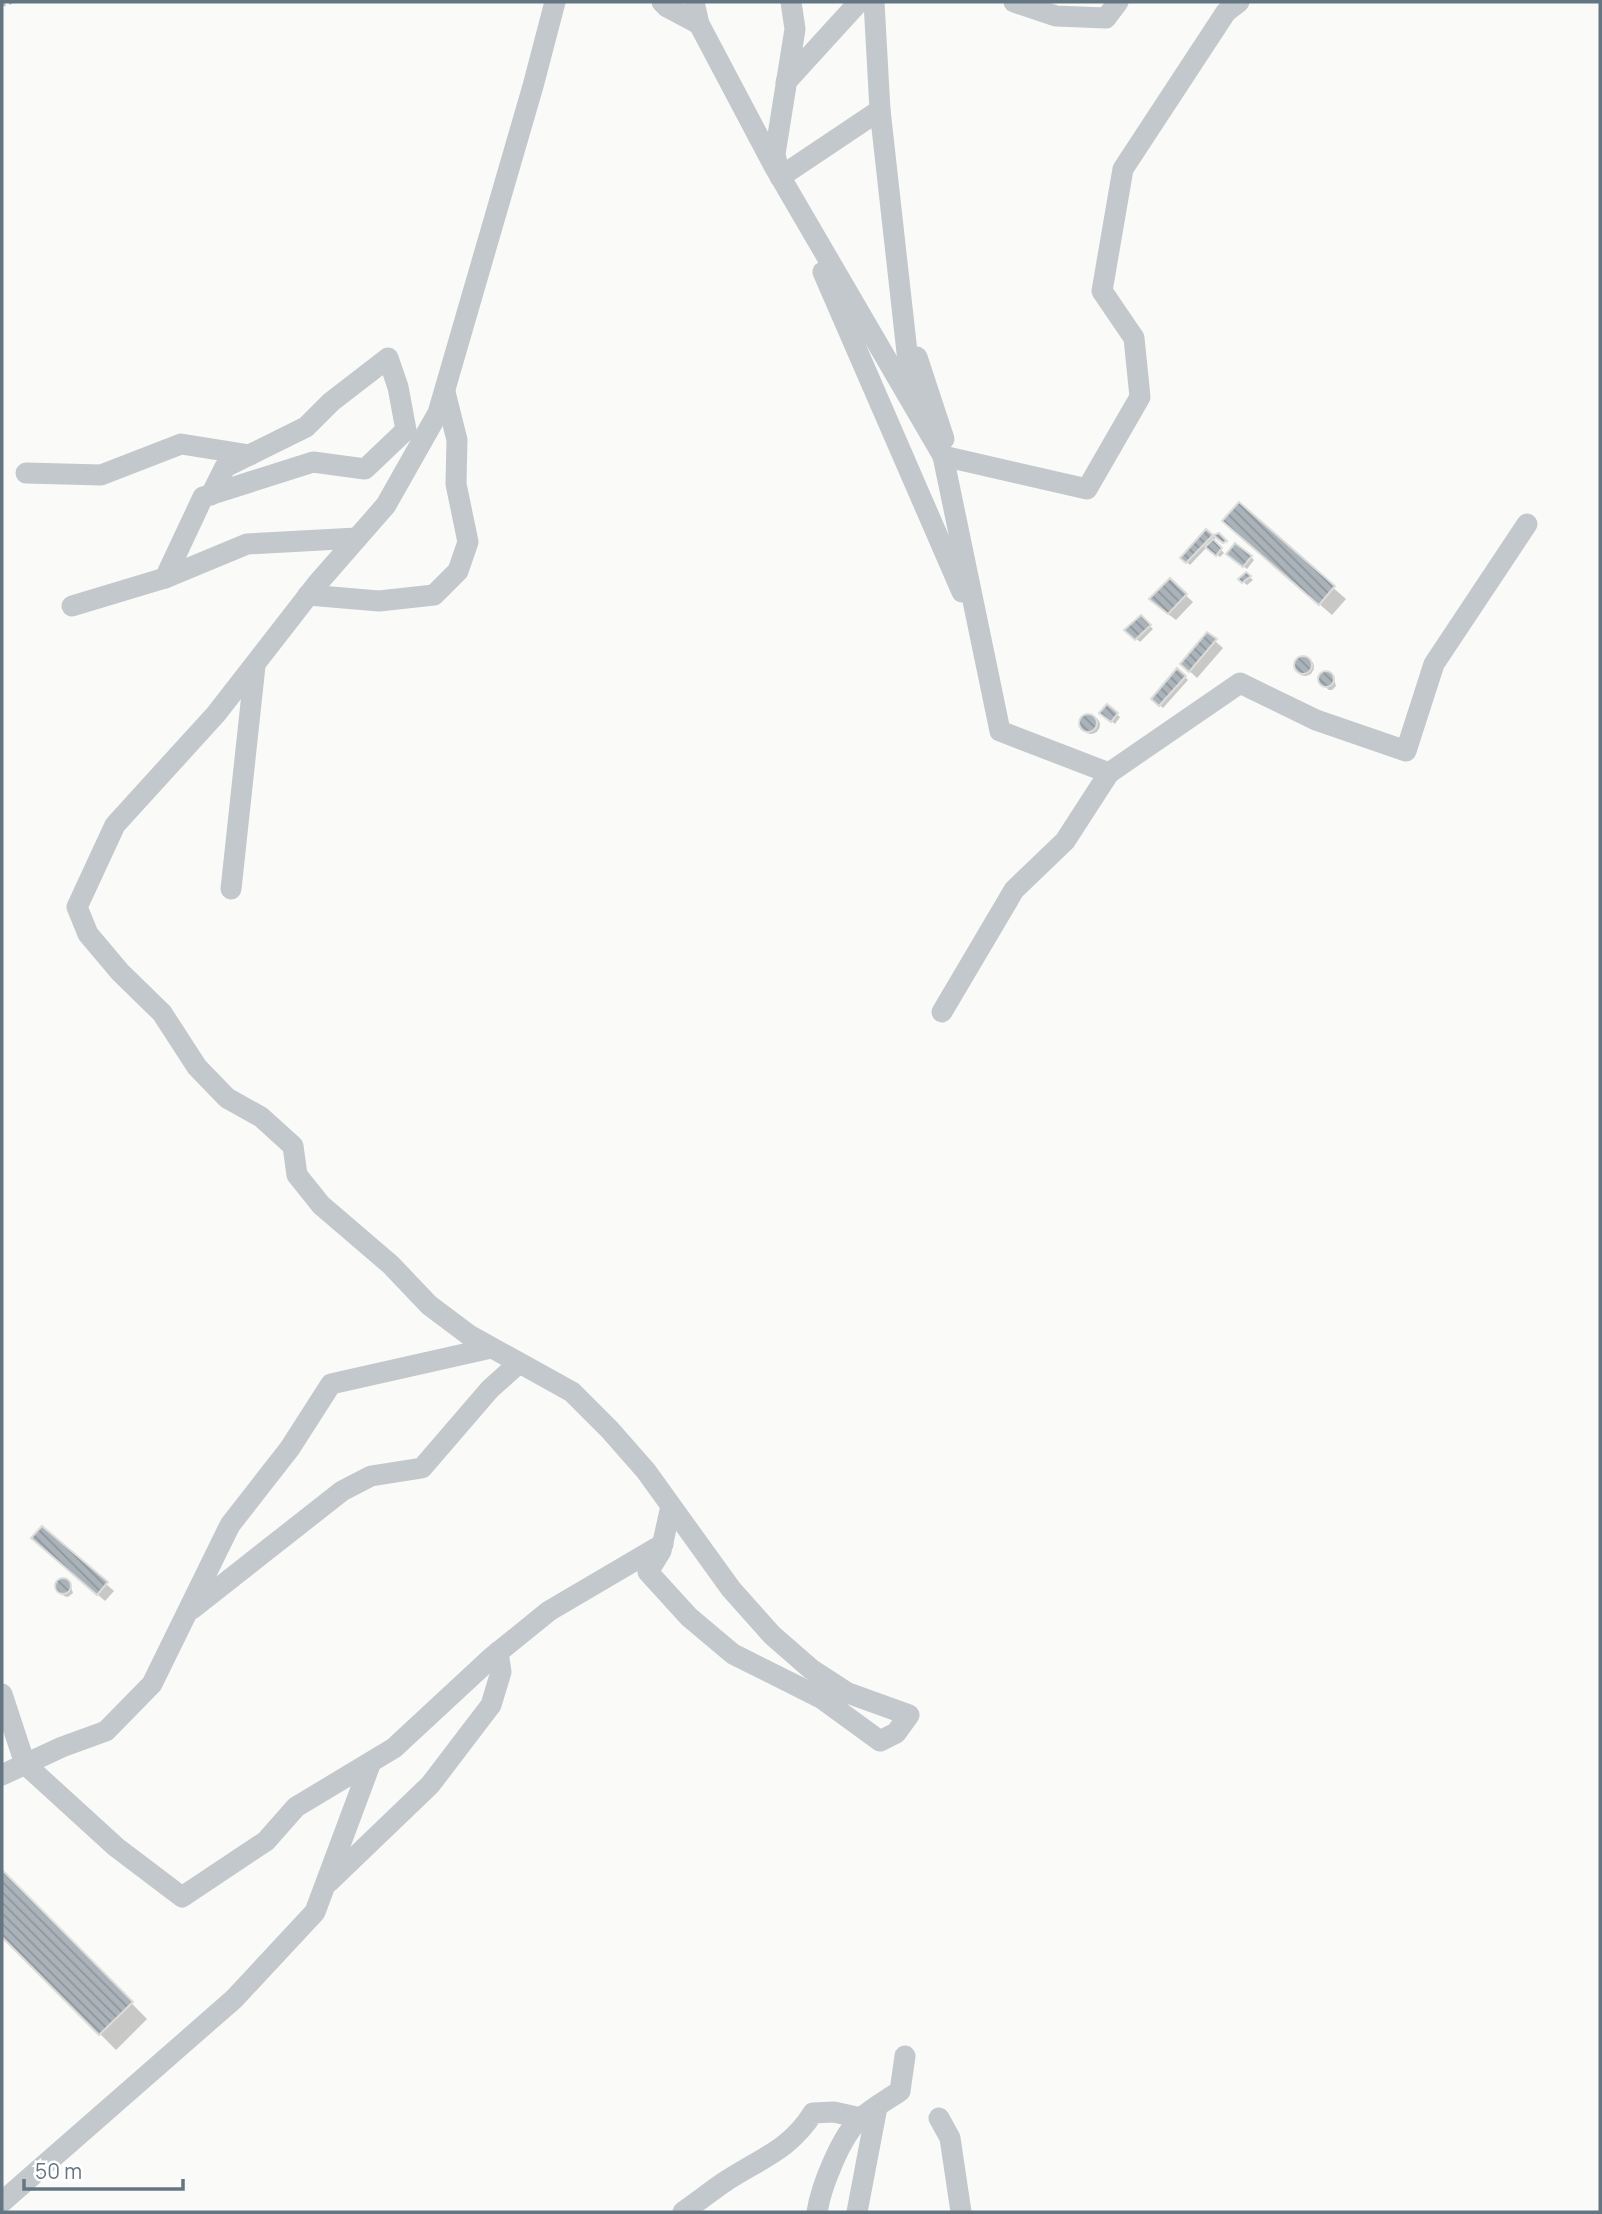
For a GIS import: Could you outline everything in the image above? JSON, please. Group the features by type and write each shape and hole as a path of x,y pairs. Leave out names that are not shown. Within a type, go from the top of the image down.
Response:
{"street":[{"path":"555,2 439,413 386,505 308,595 216,714 115,825 77,907 88,934 120,972 162,1013 197,1067 227,1098 261,1117 293,1146 297,1175 321,1205 391,1265 429,1305 469,1335 572,1392 646,1471 731,1589 772,1635 811,1669 848,1693 909,1715 896,1733 880,1741 821,1698 733,1654 689,1618 648,1572 663,1544 671,1506"},
{"path":"648,2 665,11 678,6 699,24 782,180 947,457 1087,489 1140,397 1133,338 1102,290 1123,169 1226,12 1239,2"},
{"path":"791,2 795,29"},
{"path":"804,2 795,29 775,154 782,180 979,631"},
{"path":"786,82 859,2"},
{"path":"874,2 880,110 913,404"},
{"path":"1014,2 1056,16 1106,18 1118,2"},
{"path":"782,180 880,110"},
{"path":"903,317 947,457 1000,732 1109,773"},
{"path":"165,578 203,497 211,495 313,462 365,469 406,430 398,387 388,358 331,402 306,427 225,467 211,495"},
{"path":"308,595 379,601 434,595 458,571 468,542 456,484 457,440 445,392"},
{"path":"26,473 101,475 181,444 250,455"},
{"path":"942,1012 1014,890 1065,841 1109,773 1240,683 1316,720 1405,751 1434,664 1527,524"},
{"path":"72,606 165,578 247,544 357,538"},
{"path":"231,889 255,664"},
{"path":"2,1775 62,1747 106,1731 152,1684 230,1525 290,1448 331,1384 491,1348"},
{"path":"187,1613 342,1491 371,1476 422,1468 490,1389 518,1364"},
{"path":"2,1694 26,1764 116,1847 182,1897 266,1841 296,1807 394,1748 498,1651 549,1611 663,1544"},
{"path":"325,1886 430,1785 491,1705 501,1672 498,1651"},
{"path":"2,2204 234,1999 315,1912 372,1762"},
{"path":"817,2212 821,2191 849,2131 901,2091 905,2056"},
{"path":"683,2212 724,2182 776,2152 802,2131 813,2113 869,2113"},
{"path":"857,2212 869,2113"},
{"path":"939,2118 950,2138 961,2212"}],"path":[{"path":"2,5 12,2"}],"building":[{"path":"1239,502 1335,586 1319,605 1222,521"},
{"path":"1206,529 1213,535 1186,563 1180,558"},
{"path":"1219,533 1227,541 1223,543 1213,535"},
{"path":"1213,539 1222,548 1216,556 1205,547"},
{"path":"1235,543 1252,556 1243,567 1226,554"},
{"path":"1246,572 1251,576 1242,583 1238,579"},
{"path":"1170,578 1187,594 1168,614 1149,599"},
{"path":"1141,615 1151,625 1135,640 1124,630"},
{"path":"1207,632 1217,639 1189,672 1180,664"},
{"path":"1299,656 1307,656 1312,665 1310,672 1299,674 1294,669 1294,661"},
{"path":"1177,668 1186,676 1159,706 1151,699"},
{"path":"1323,671 1329,671 1334,679 1332,685 1323,687 1318,682 1318,676"},
{"path":"1107,704 1118,713 1111,722 1099,713"},
{"path":"1088,714 1094,717 1097,723 1094,729 1088,732 1082,729 1079,723 1082,717"},
{"path":"42,1526 108,1582 97,1595 31,1538"},
{"path":"60,1578 66,1578 71,1586 69,1592 60,1594 55,1589 55,1583"},
{"path":"2,1870 133,2002 99,2035 2,1937"}]}
